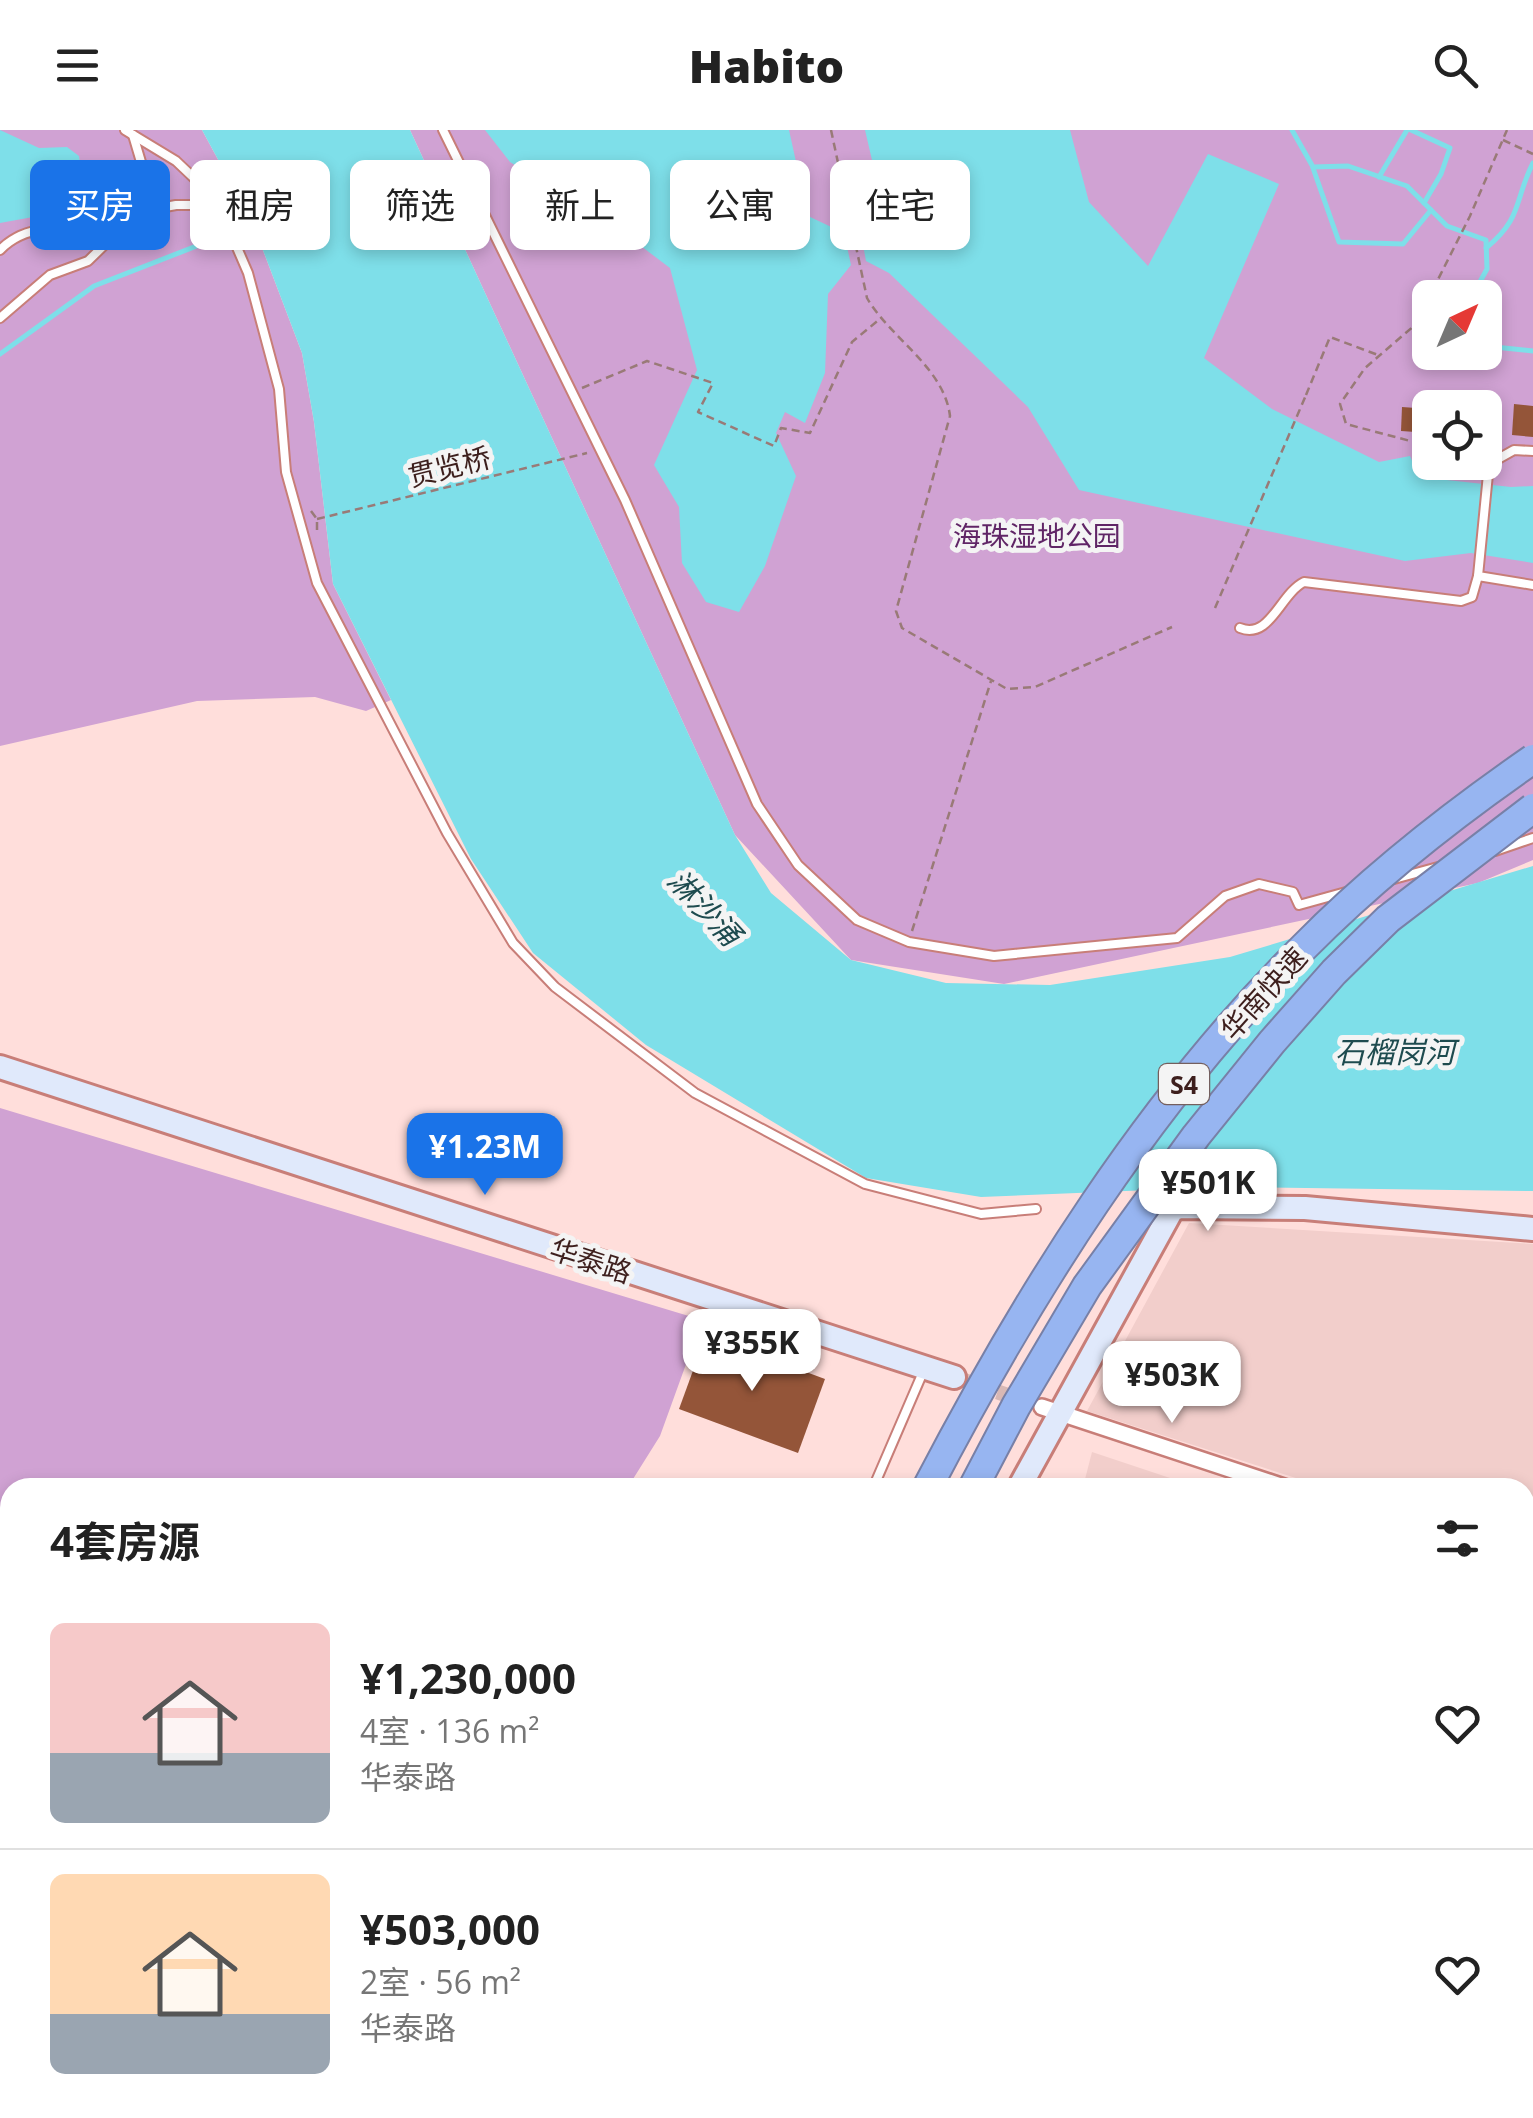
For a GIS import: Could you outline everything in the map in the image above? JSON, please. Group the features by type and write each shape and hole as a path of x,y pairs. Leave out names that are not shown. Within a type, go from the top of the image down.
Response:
{"highway":[{"name":"华南快速","path":"932,1478 986,1374 1054,1265 1126,1161 1253,1000 1305,945 1388,870 1458,812 1533,758"},
{"name":"华南快速","path":"978,1478 1087,1286 1250,1069 1334,972 1388,919 1533,808"}],"street":[{"name":"华泰路","path":"2,1070 954,1377"},
{"path":"1023,1478 1052,1410 1172,1210 1305,1208 1533,1229"},
{"path":"1052,1410 1257,1478"}],"lane":[{"path":"443,130 625,500 757,804 798,865 857,920 909,942 994,956 1177,938 1224,896 1259,884 1293,892 1299,905 1533,838"},
{"path":"129,132 141,160"},
{"path":"129,132 176,160 190,174"},
{"path":"0,250 12,238 30,230"},
{"path":"0,318 50,274 88,260 98,250"},
{"path":"238,250 248,272 278,389 286,472 316,583 447,832 513,943 555,987 695,1093 864,1184 981,1214 1036,1208"},
{"path":"1240,628 1250,632 1262,629 1294,587 1304,582 1460,601 1472,597 1480,565 1489,464 1514,450 1533,451"},
{"path":"1478,576 1533,585"},
{"path":"878,1478 925,1368"}],"path":[{"path":"831,130 867,298 910,346 948,399 950,416 896,611 902,628 1007,689 1035,687 1172,627"},
{"path":"1412,441 1346,424 1340,404 1365,368 1415,325 1470,216 1507,130"},
{"path":"1503,140 1533,154"},
{"path":"572,392 647,361 713,383 698,412 774,446 781,428 810,433 852,342 881,318"},
{"path":"1215,608 1330,337 1380,355"},
{"name":"贯览桥","path":"317,519 592,452"},
{"path":"909,942 991,680"}],"shaded area":[{"path":"1189,1223 1533,1244 1533,1478 1296,1478 1087,1411"},
{"path":"1092,1452 1170,1478 1085,1478"}],"green space":[{"path":"0,130 202,130 218,160 190,160 190,250 263,250 302,353 333,584 391,700 366,711 315,697 197,701 0,746"},
{"name":"海珠湿地公园","path":"410,130 1533,130 1533,860 1478,883 1004,984 851,960 735,835 465,250 490,250 490,160 424,160"},
{"path":"0,1108 702,1320 660,1436 634,1478 0,1478"}],"water":[{"path":"0,130 39,148 67,147 79,156 80,160 30,160 30,218 0,223"},
{"name":"石榴岗河","path":"202,130 410,130 424,160 350,160 350,250 465,250 735,835 771,893 851,960 946,983 1050,985 1230,957 1533,866 1533,1191 1223,1187 981,1197 866,1178 646,1045 533,953 471,859 333,584 302,353 263,250 330,250 330,160 218,160"},
{"path":"485,130 789,130 796,160 670,160 670,250 810,250 810,217 830,226 830,250 848,250 851,265 828,294 825,373 805,423 785,412 776,433 796,476 765,566 739,612 706,602 682,563 679,507 654,465 697,370 670,268 646,250 650,250 650,160 510,162"},
{"path":"865,130 1070,130 1089,202 1148,266 1208,154 1279,184 1204,358 1272,409 1379,462 1410,456 1412,480 1533,486 1533,563 1471,553 1405,561 1079,490 1028,407 889,273 866,261 864,250 970,250 970,160 872,160"}],"building":[{"path":"1514,404 1533,406 1533,437 1512,435"},
{"path":"1402,407 1412,408 1412,432 1401,431"},
{"path":"706,1335 825,1379 798,1453 679,1409"}],"waterway":[{"path":"1292,130 1313,167 1348,166 1407,186 1447,226 1486,240 1487,269 1481,280"},
{"path":"1379,177 1407,130"},
{"path":"1411,130 1450,148 1424,203"},
{"path":"1486,248 1512,218 1533,163"},
{"path":"1313,168 1339,242 1403,244 1431,210"},
{"path":"0,354 94,286 190,249"},
{"path":"1502,348 1533,351"}],"tunnel":[{"path":"954,1377 1024,1401"}],"water label":[{"name":"淋沙涌","path":"705,907"}]}
